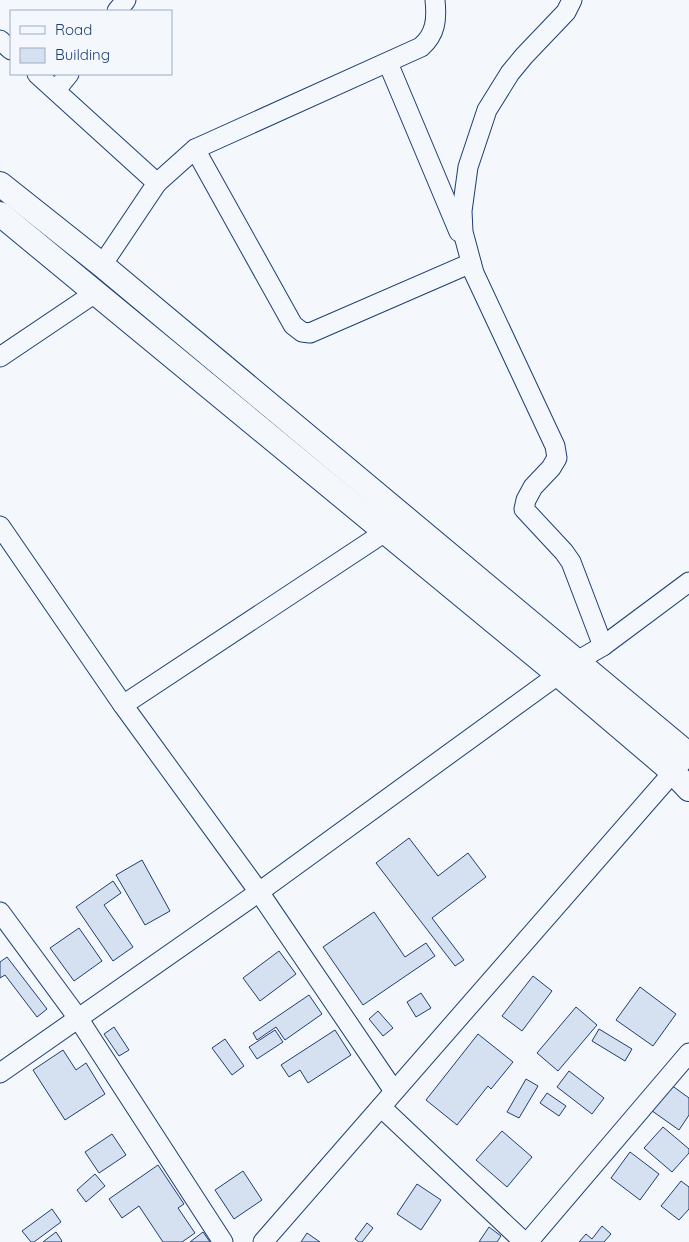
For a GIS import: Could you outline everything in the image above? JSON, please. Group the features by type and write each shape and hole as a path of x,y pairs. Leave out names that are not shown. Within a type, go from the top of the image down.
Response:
{"street":[{"path":"118,10 126,0"},
{"path":"469,258 462,225 464,188 468,167 487,110 510,73 566,12 572,0"},
{"path":"102,265 158,184 195,149 421,47 429,40 434,31 441,1"},
{"path":"0,40 10,49"},
{"path":"388,63 474,273 555,446 557,458 533,488 526,500 524,509 571,562 603,646"},
{"path":"38,75 158,184"},
{"path":"56,90 68,75"},
{"path":"195,149 293,325 302,332 310,333 469,258"},
{"path":"0,184 102,265 568,668 689,788"},
{"path":"0,214 385,532 568,668 689,754 262,1242"},
{"path":"0,357 95,293"},
{"path":"0,526 123,705 259,892 394,1091"},
{"path":"123,705 385,532"},
{"path":"0,1073 259,892 568,668 603,646 689,582"},
{"path":"0,912 78,1018 223,1242"},
{"path":"528,1242 689,1053"},
{"path":"381,1107 524,1242"}],"building":[{"path":"409,838 438,876 468,853 486,877 432,918 464,960 455,966 376,863"},
{"path":"142,860 170,911 145,925 116,875"},
{"path":"113,881 121,893 104,905 133,947 113,961 76,907"},
{"path":"374,912 405,957 426,943 435,956 363,1005 323,947"},
{"path":"79,928 102,961 74,981 50,948"},
{"path":"279,951 296,974 260,1001 243,978"},
{"path":"7,957 47,1009 37,1017 5,975 0,978 0,962"},
{"path":"533,976 552,991 522,1031 502,1016"},
{"path":"640,987 676,1014 653,1046 616,1020"},
{"path":"421,993 431,1008 416,1017 407,1002"},
{"path":"309,995 322,1014 285,1040 276,1027 257,1040 253,1033"},
{"path":"576,1007 597,1025 558,1071 537,1053"},
{"path":"378,1011 393,1028 383,1036 369,1019"},
{"path":"114,1027 129,1050 119,1056 104,1034"},
{"path":"599,1029 632,1049 625,1061 592,1041"},
{"path":"275,1030 283,1042 257,1059 249,1047"},
{"path":"335,1030 351,1055 308,1083 300,1070 289,1077 281,1065"},
{"path":"478,1034 513,1062 491,1089 488,1086 457,1125 426,1100"},
{"path":"225,1039 244,1066 232,1075 212,1048"},
{"path":"63,1050 76,1070 86,1063 105,1094 65,1120 33,1070"},
{"path":"569,1071 604,1098 592,1114 557,1087"},
{"path":"526,1079 538,1086 519,1118 507,1112"},
{"path":"667,1082 689,1098 689,1115 679,1130 648,1108"},
{"path":"547,1093 566,1106 559,1116 540,1103"},
{"path":"663,1127 689,1149 689,1153 672,1172 644,1148"},
{"path":"502,1131 532,1157 507,1187 476,1160"},
{"path":"112,1134 126,1155 99,1173 85,1152"},
{"path":"630,1152 659,1174 640,1200 611,1178"},
{"path":"158,1165 184,1204 178,1208 195,1233 182,1242 163,1242 139,1206 122,1218 109,1199"},
{"path":"243,1171 262,1200 234,1219 215,1190"},
{"path":"95,1174 105,1186 86,1202 77,1190"},
{"path":"681,1181 689,1187 689,1209 679,1220 661,1206"},
{"path":"417,1184 441,1200 421,1230 397,1214"},
{"path":"52,1209 61,1222 34,1242 31,1242 22,1231"},
{"path":"367,1223 373,1228 362,1242 359,1242 355,1239"},
{"path":"602,1226 611,1234 604,1242 579,1242 586,1234 592,1239"},
{"path":"489,1227 501,1236 497,1242 479,1242"},
{"path":"56,1232 61,1242 43,1242"},
{"path":"203,1232 210,1242 190,1242"},
{"path":"307,1233 320,1242 301,1242"}]}
